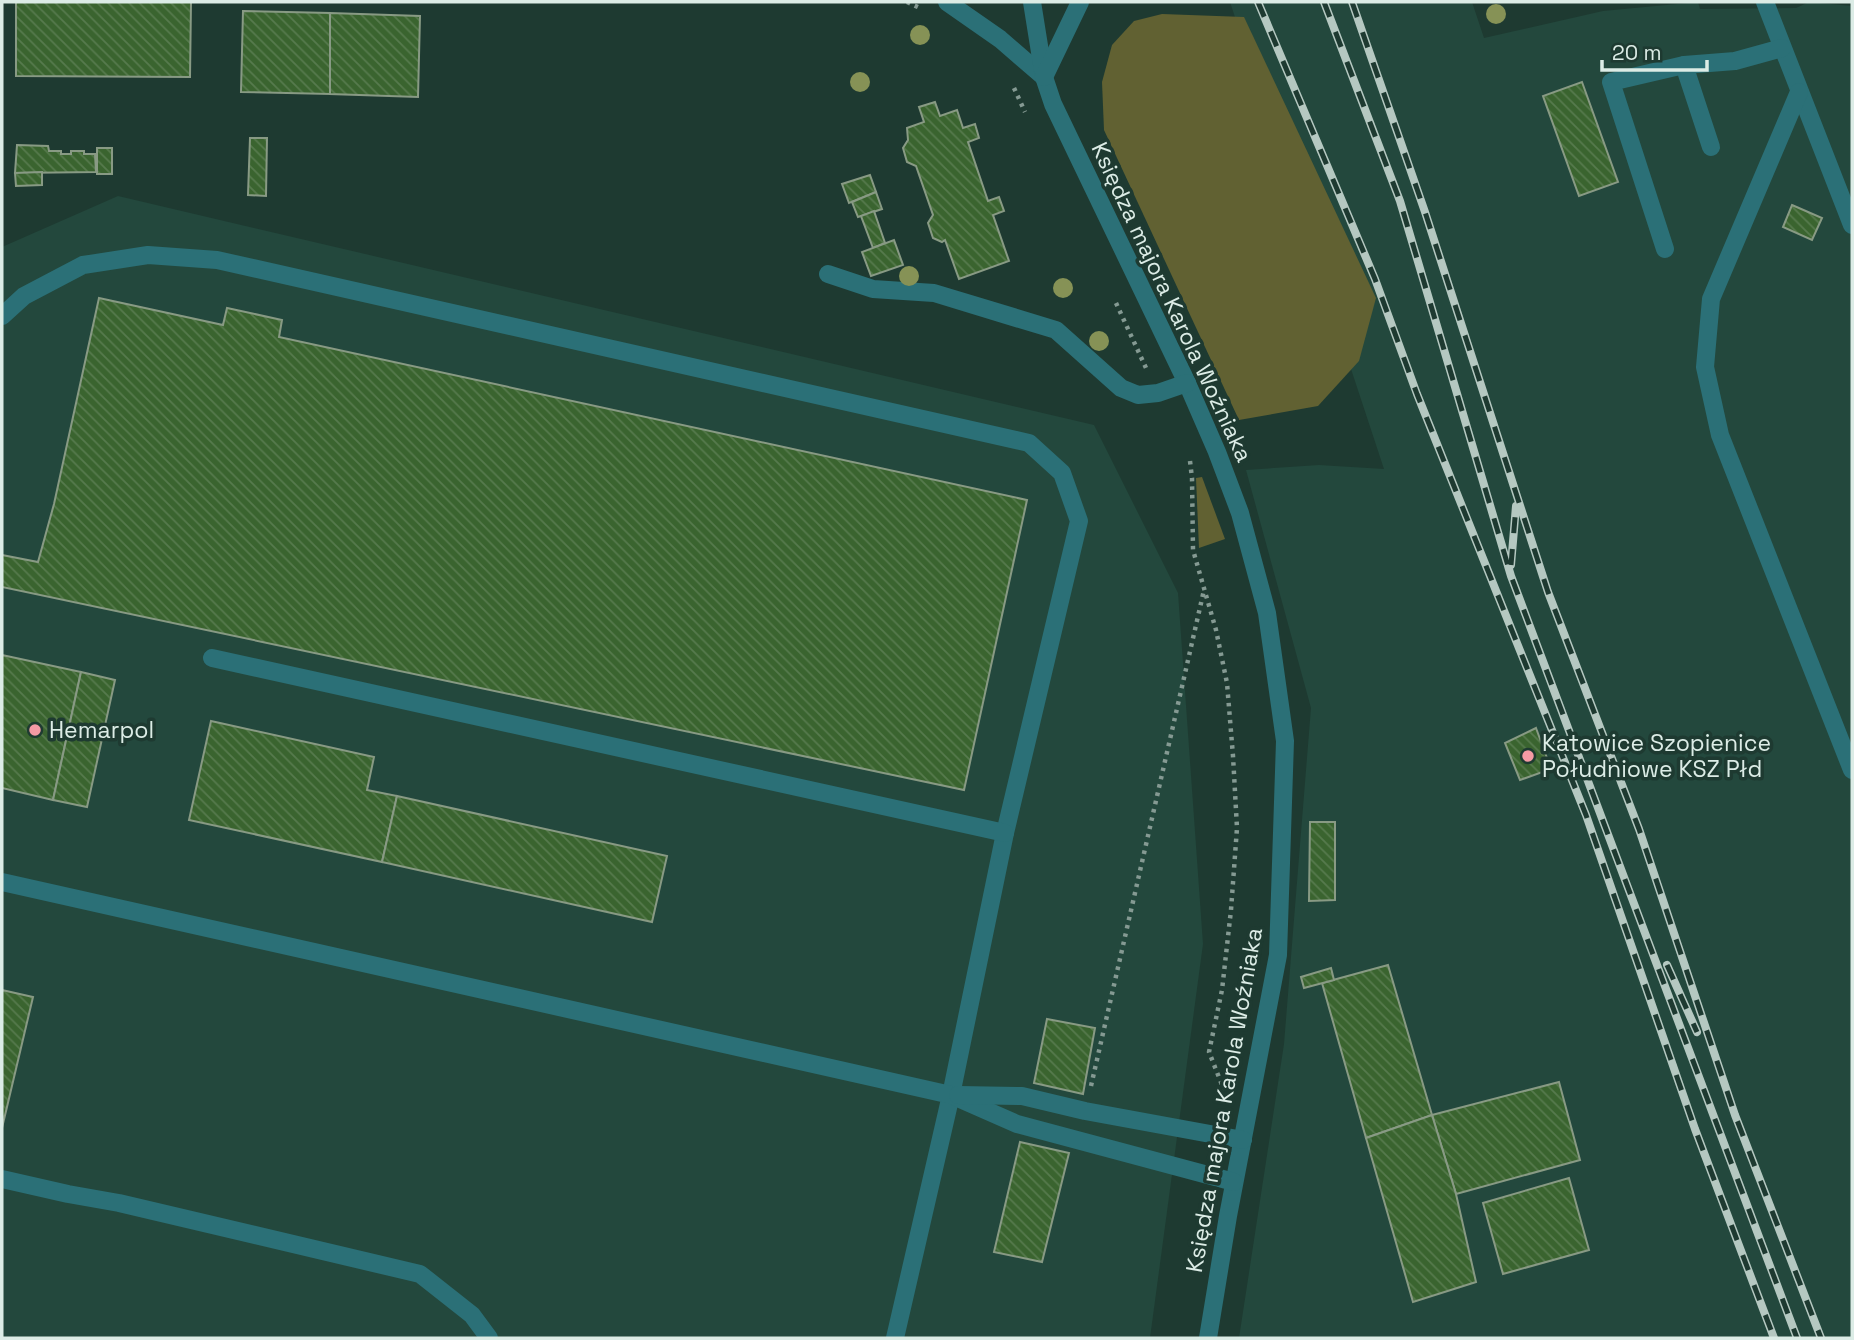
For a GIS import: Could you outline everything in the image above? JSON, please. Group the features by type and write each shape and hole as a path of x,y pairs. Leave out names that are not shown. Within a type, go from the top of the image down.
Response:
{"street":[{"name":"Księdza majora Karola Woźniaka","path":"947,2 1000,39 1044,77"},
{"name":"Księdza majora Karola Woźniaka","path":"1031,2 1044,77 1072,146 1187,383 1217,452 1247,538 1267,613 1285,741 1278,955 1234,1182 1208,1338"},
{"path":"1044,77 1080,2"},
{"path":"1765,2 1852,225"},
{"path":"1665,248 1611,82 1684,65 1735,61 1782,48"},
{"path":"1684,65 1711,147"},
{"path":"1799,92 1711,299 1706,367 1720,435 1852,770"},
{"path":"2,316 24,296 83,265 148,255 217,260 1029,443 1062,473 1079,521 1005,833 951,1095 895,1338"},
{"path":"828,274 873,289 934,293 1056,330 1121,388 1139,395 1158,393 1187,383"},
{"path":"212,658 1005,833"},
{"path":"2,882 951,1095 1017,1124 1234,1182"},
{"path":"951,1095 1022,1096 1085,1111 1243,1140"},
{"path":"2,1180 119,1203 420,1274 472,1314 489,1338"}],"path":[{"path":"1010,80 1028,118"},
{"path":"1111,293 1158,393"},
{"path":"1189,457 1193,550 1216,630 1227,683 1237,828 1222,990 1209,1052 1227,1098 1219,1137"},
{"path":"1085,1111 1204,589"}],"shaded area":[{"path":"1230,2 1472,2 1484,38 1603,11 1698,2 1700,9 1796,8 1809,2 1852,6 1852,1338 1239,1338 1284,1044 1311,708 1246,470 1319,465 1384,469"},
{"path":"1162,14 1244,17 1376,298 1359,361 1318,406 1239,420 1104,130 1102,82 1112,45 1134,21"},
{"path":"118,196 1094,425 1178,593 1203,944 1150,1338 2,1338 2,247"},
{"path":"1202,477 1225,539 1199,548 1196,478"}],"building":[{"path":"16,2 191,2 190,77 16,76"},
{"path":"243,11 330,13 330,94 241,92"},
{"path":"330,13 420,16 418,97 330,94"},
{"path":"1582,82 1618,182 1579,196 1543,96"},
{"path":"935,102 940,116 957,110 963,128 975,124 979,138 968,142 988,201 999,197 1004,211 993,215 1009,261 959,279 945,240 942,242 933,238 928,223 933,215 916,166 907,162 903,148 908,140 907,128 924,122 919,107"},
{"path":"250,138 267,138 266,196 248,195"},
{"path":"17,145 48,146 49,151 61,151 61,154 84,151 84,154 95,154 96,172 15,173"},
{"path":"97,148 112,148 112,174 97,174"},
{"path":"42,172 42,185 16,186 15,173"},
{"path":"870,175 876,192 849,203 842,184"},
{"path":"876,192 882,209 858,217 852,202"},
{"path":"1792,205 1822,218 1812,240 1783,227"},
{"path":"874,211 885,243 873,248 861,216"},
{"path":"894,240 903,265 871,276 862,252"},
{"path":"99,298 223,325 227,308 282,320 279,337 1027,500 964,790 2,587 2,555 38,562 54,504"},
{"name":"Hemarpol","path":"2,655 81,672 53,800 2,788"},
{"path":"81,672 115,680 87,807 53,800"},
{"path":"211,721 374,757 367,790 397,796 382,862 189,820"},
{"name":"Katowice Szopienice Południowe KSZ Płd","path":"1536,728 1551,769 1520,780 1505,743"},
{"path":"397,796 667,856 652,922 382,862"},
{"path":"1310,822 1335,822 1335,900 1309,901"},
{"path":"1388,965 1432,1115 1366,1138 1322,983"},
{"path":"1331,968 1334,980 1304,988 1301,977"},
{"path":"2,990 33,997 2,1128"},
{"path":"1047,1019 1095,1028 1083,1094 1034,1083"},
{"path":"1559,1082 1580,1160 1456,1194 1432,1115"},
{"path":"1432,1115 1456,1194 1476,1282 1413,1302 1366,1138"},
{"path":"1020,1142 1069,1153 1042,1262 994,1252"},
{"path":"1569,1178 1589,1250 1503,1274 1483,1203"}],"railway":[{"path":"1258,2 1375,279 1417,394 1586,815 1695,1129 1774,1338"},
{"path":"1324,2 1400,201 1511,576 1797,1338"},
{"path":"1352,2 1425,212 1548,592 1639,829 1735,1115 1821,1338"},
{"path":"1511,565 1516,506"},
{"path":"1667,965 1697,1032"}],"place":[{"name":"Hemarpol","path":"35,730"},
{"name":"Katowice Szopienice Południowe KSZ Płd","path":"1528,756"}]}
